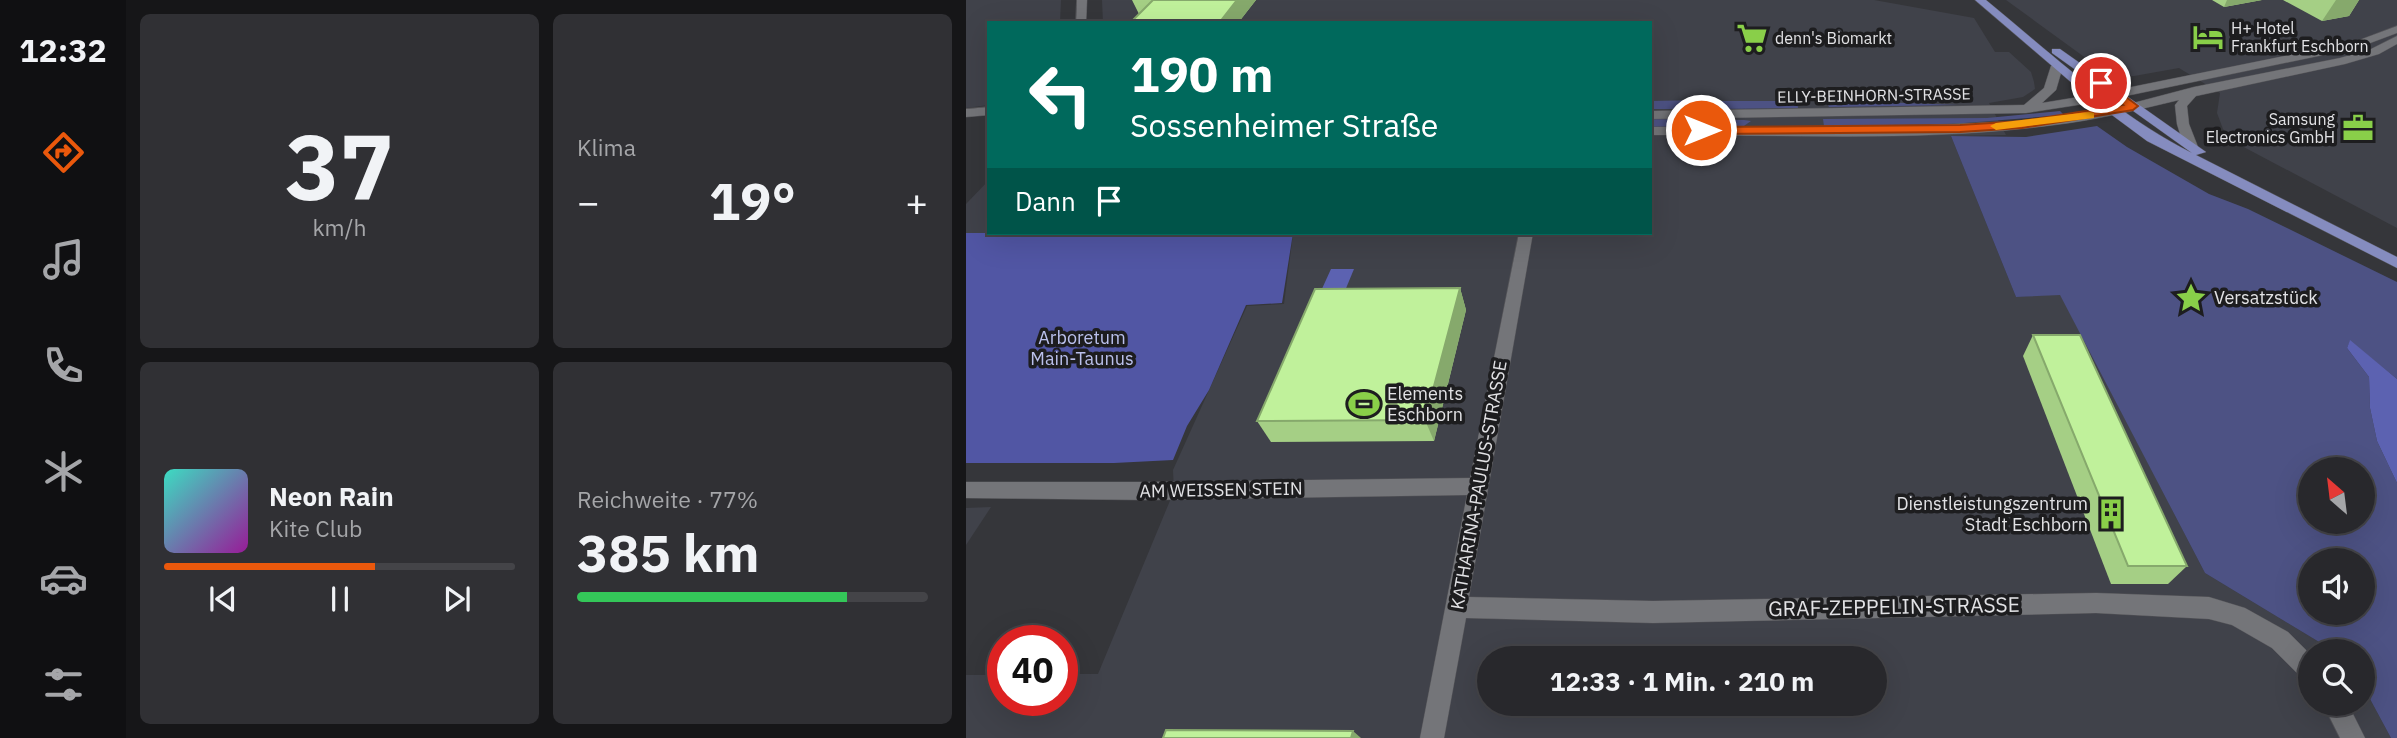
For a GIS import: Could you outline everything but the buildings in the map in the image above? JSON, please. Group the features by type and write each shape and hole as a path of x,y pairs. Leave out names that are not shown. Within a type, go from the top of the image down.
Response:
{"main road":[{"path":"1981,0 2096,98 2167,146 2247,184 2397,263"},
{"path":"1981,0 2247,184"}],"street":[{"path":"1080,21 1082,0"},
{"name":"ELLY-BEINHORN-STRASSE","path":"1652,115 2026,108 2096,98 2357,45 2397,29"},
{"name":"ELLY-BEINHORN-STRASSE","path":"1652,131 2022,125 2113,111 2195,90 2376,52 2397,39"},
{"path":"2026,108 2039,101 2050,90 2057,66"},
{"path":"2191,147 2183,124 2181,105 2195,90"},
{"path":"966,114 987,111"},
{"path":"1775,131 1800,126 1809,119 1809,114"},
{"name":"KATHARINA-PAULUS-STRASSE","path":"1432,738 1476,486 1526,235"},
{"name":"AM WEISSEN STEIN","path":"966,490 1147,491 1476,486"},
{"name":"GRAF-ZEPPELIN-STRASSE","path":"1457,607 1653,612 2096,603 2209,608 2236,616 2280,640 2298,658"},
{"path":"2341,716 2353,738"}],"shaded area":[{"path":"966,0 1061,0 1060,21 987,21 987,105 966,108"},
{"path":"1102,0 1874,0 1974,18 1995,52 2009,52 2031,72 2034,82 2035,89 2023,97 1989,103 2006,135 1951,136 2016,297 2060,294 2205,573 2314,639 2298,639 2298,716 2375,716 2375,708 2391,738 966,738 966,675 987,675 987,716 1078,716 1078,674 1098,674 1174,491 1173,470 1247,306 1284,304 1293,235 1652,235 1652,21 1103,21"},
{"path":"2006,0 2397,0 2397,228 2238,144 2223,129 2217,113 2220,93 2179,68 2134,76 2118,76 2105,72"},
{"path":"1704,100 1705,109 1652,109 1652,101"},
{"path":"1825,100 1958,105 1829,107"},
{"path":"1713,101 1797,101 1798,108 1713,109"},
{"path":"2060,111 2064,115 1952,124 1824,126 1823,119 1987,118"},
{"path":"1652,119 1751,121 1741,128 1652,128"},
{"path":"2097,126 2127,147 2209,194 2248,209 2397,282 2397,379 2350,341 2347,348 2369,377 2370,408 2377,441 2397,483 2397,738 2391,738 2375,708 2375,639 2314,639 2205,573 2060,295 2016,297 1951,136 2026,137"},
{"path":"987,182 987,233 966,233 966,204"},
{"path":"1331,269 1354,269 1337,310 1316,302"},
{"path":"2350,340 2397,379 2397,483 2377,441 2370,408 2369,377 2347,348"},
{"path":"991,507 966,545 966,508"}],"green space":[{"name":"Arboretum Main-Taunus","path":"966,233 1293,235 1282,303 1246,305 1209,390 1187,426 1173,460 1114,463 966,463"}],"slow traffic":[{"path":"1996,126 2089,116"}],"place":[{"name":"H+ Hotel Frankfurt Eschborn","path":"2208,37"},
{"name":"denn's Biomarkt","path":"1752,38"},
{"name":"Samsung Electronics GmbH","path":"2358,128"},
{"name":"Versatzstück","path":"2191,298"},
{"name":"Elements Eschborn","path":"1364,404"},
{"name":"Dienstleistungszentrum Stadt Eschborn","path":"2111,514"}],"route":[{"path":"1701,130 1811,131 2022,125 2083,117 2133,106 2101,83"}]}
